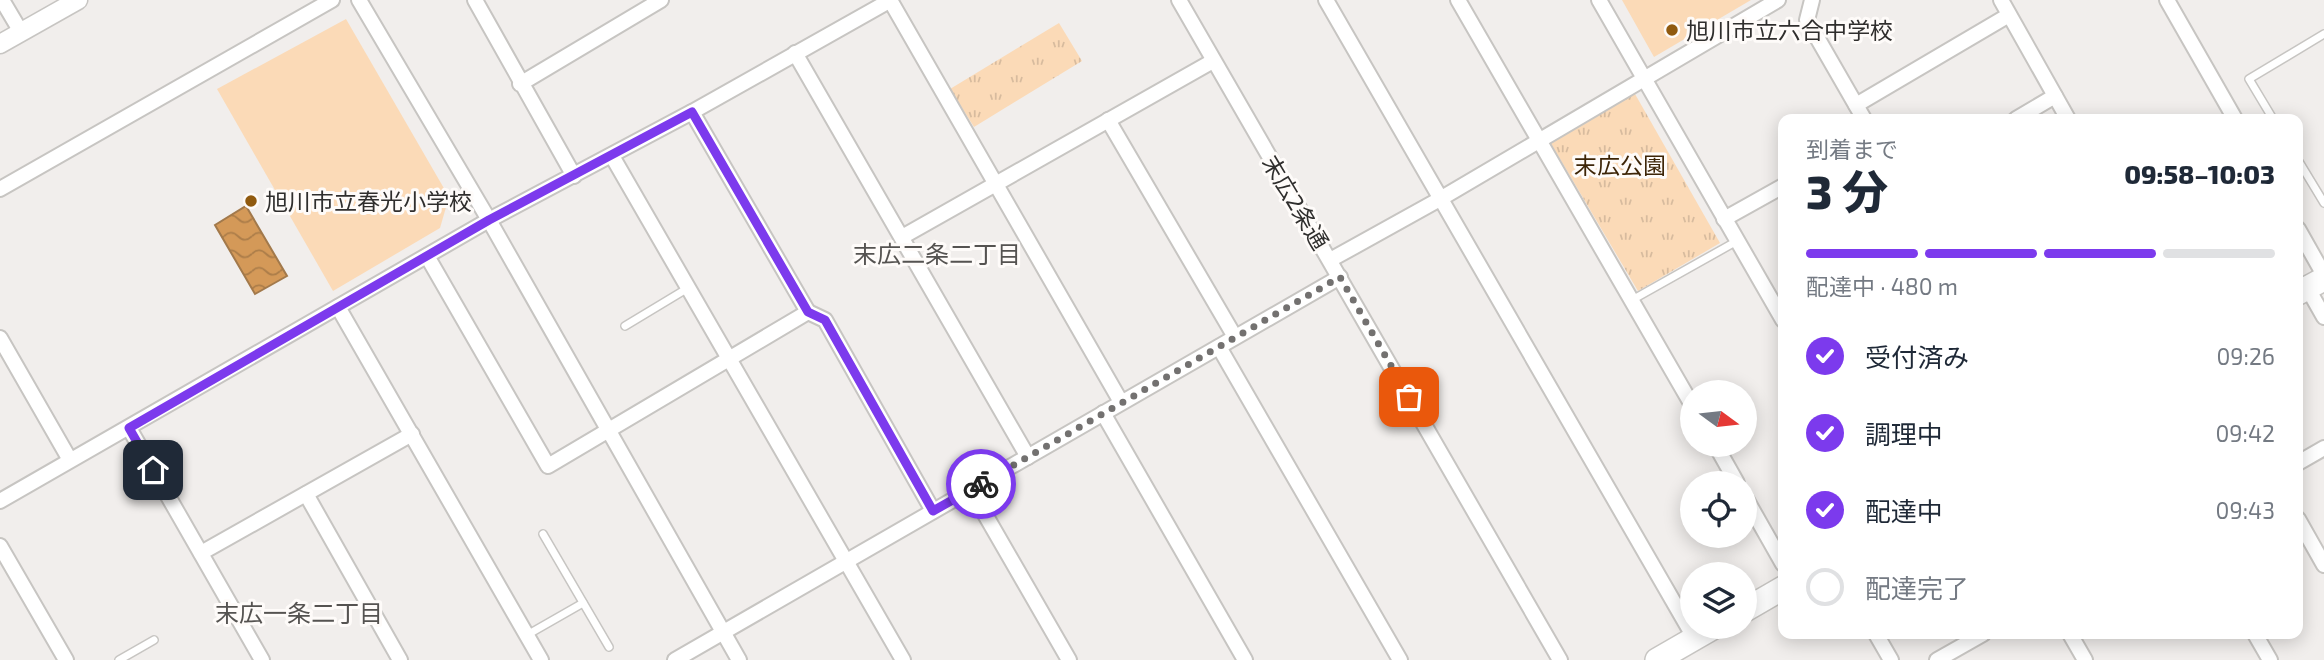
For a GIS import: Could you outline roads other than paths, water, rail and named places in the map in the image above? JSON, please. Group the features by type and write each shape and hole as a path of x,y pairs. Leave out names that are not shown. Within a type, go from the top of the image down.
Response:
{"main road":[{"path":"1757,603 1778,591"},
{"path":"1657,660 1695,639"}],"street":[{"path":"2,0 21,32"},
{"path":"0,44 78,0"},
{"path":"0,190 332,0"},
{"path":"359,0 489,220 739,660"},
{"path":"475,0 574,176"},
{"path":"520,84 661,0"},
{"name":"末広2条通","path":"1179,0 1560,660"},
{"path":"1326,0 1680,613"},
{"path":"1458,0 1680,384"},
{"path":"1599,0 1724,219 1778,305"},
{"path":"1330,260 1440,199 1778,0"},
{"path":"1812,0 1807,20 1861,114"},
{"path":"2001,0 2065,114"},
{"path":"2167,0 2232,114"},
{"path":"0,501 489,220 612,156 888,1 1121,402"},
{"path":"1856,105 2010,15"},
{"path":"795,53 1028,457"},
{"path":"902,237 1213,61"},
{"path":"2024,114 2055,96"},
{"path":"692,112 808,312 825,320 933,511"},
{"path":"1108,120 1235,337"},
{"path":"612,156 903,660"},
{"path":"1724,219 1778,189"},
{"path":"2303,247 2324,317"},
{"path":"427,256 548,466 808,312"},
{"path":"675,660 1340,277"},
{"path":"338,307 541,660"},
{"path":"0,338 70,460"},
{"path":"1219,347 1400,660"},
{"path":"1103,413 1245,660"},
{"path":"129,428 262,660"},
{"path":"201,553 412,434"},
{"path":"2303,460 2324,447"},
{"path":"971,489 1069,660"},
{"path":"306,494 400,660"},
{"path":"1757,518 1778,555"},
{"path":"2303,528 2324,565"},
{"path":"0,546 65,660"},
{"path":"1879,639 1891,660"},
{"path":"1937,660 1974,639"},
{"path":"2073,639 2085,660"},
{"path":"2258,639 2270,660"}],"lane":[{"path":"2270,114 2249,79 2324,34"},
{"path":"2303,168 2324,203"},
{"path":"1632,300 1737,241"},
{"path":"625,326 688,288"},
{"path":"543,534 609,647"},
{"path":"527,635 583,603"},
{"path":"119,660 154,640"}],"water":[{"path":"246,206 287,276 255,294 215,225"}],"place":[{"name":"旭川市立六合中学校","path":"1672,30"},
{"name":"旭川市立春光小学校","path":"251,201"}],"district":[{"name":"末広二条二丁目","path":"937,253"},
{"name":"末広一条二丁目","path":"299,612"}],"park label":[{"name":"末広公園","path":"1620,165"}]}
